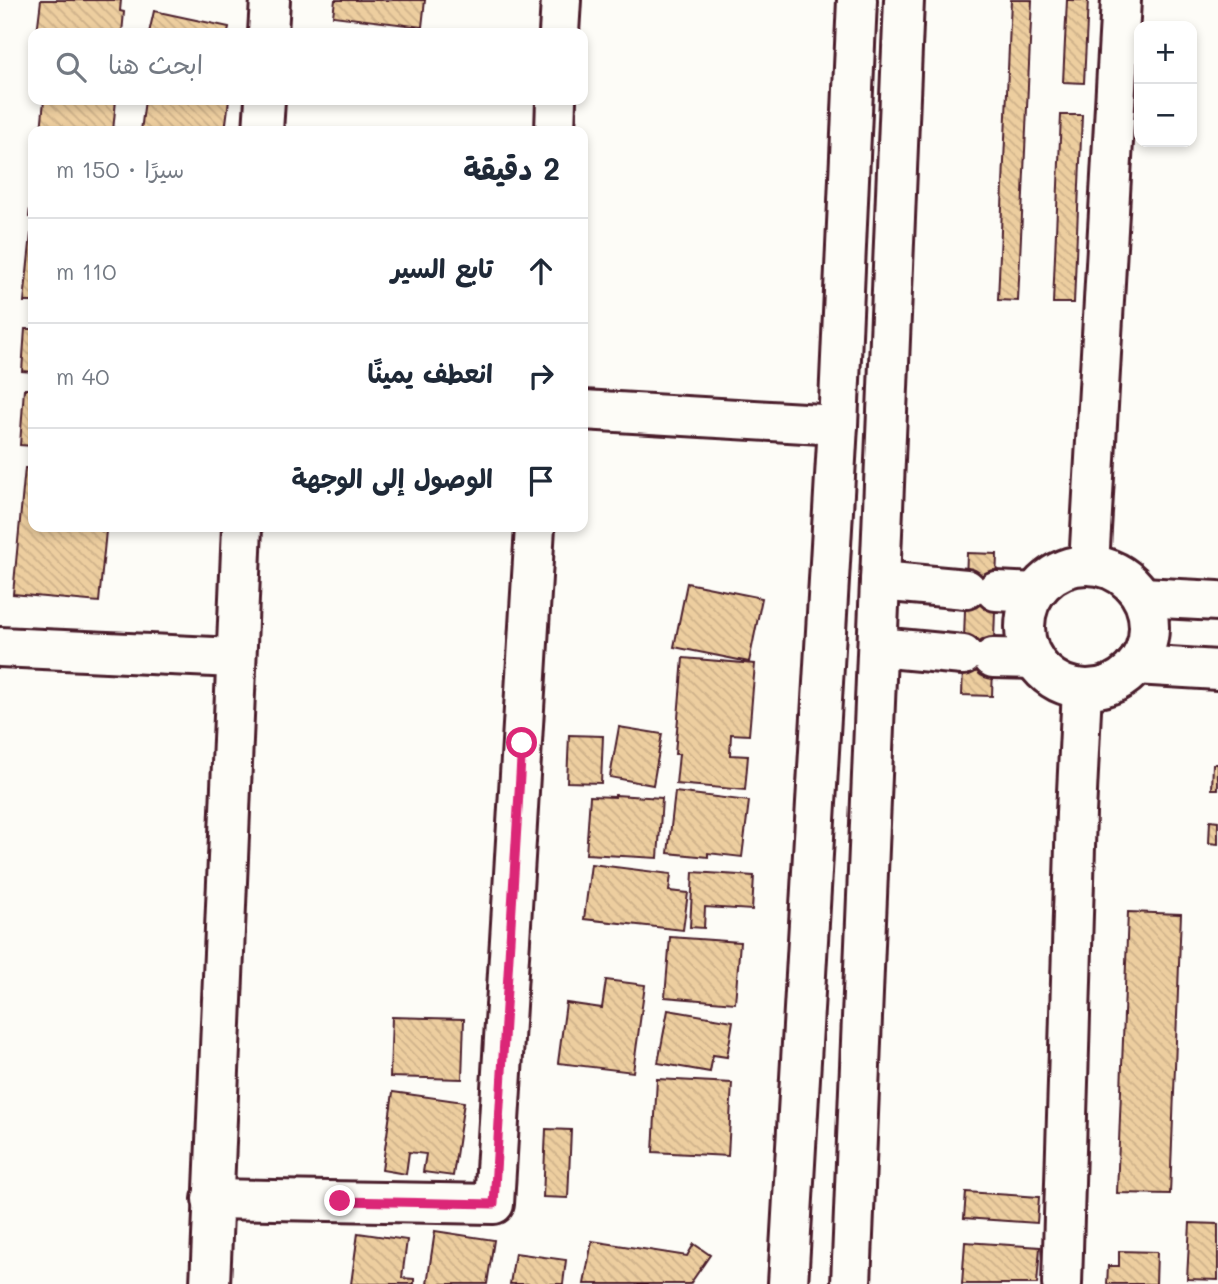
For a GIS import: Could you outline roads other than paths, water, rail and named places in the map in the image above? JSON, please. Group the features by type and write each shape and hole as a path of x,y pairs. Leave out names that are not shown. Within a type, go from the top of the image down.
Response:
{"street":[{"path":"268,28 270,0"},
{"path":"559,28 561,0"},
{"path":"788,1284 838,425 857,0"},
{"path":"851,1284 904,0"},
{"path":"1089,565 1121,0"},
{"path":"263,126 265,105"},
{"path":"555,126 556,105"},
{"path":"588,410 838,425"},
{"path":"210,1284 242,532"},
{"path":"212,1199 494,1204 535,532"},
{"path":"1089,565 1117,572 1131,583 1142,597 1148,614 1149,632 1145,649 1124,677 1108,685 1083,689 1056,681 1042,671 1026,639 1024,622 1028,605 1050,576 1065,568 1089,565"},
{"path":"880,581 1035,593"},
{"path":"1142,597 1218,601"},
{"path":"0,647 235,658"},
{"path":"878,647 1034,659"},
{"path":"1136,664 1218,670"},
{"path":"1062,1284 1075,827 1083,689"}]}
